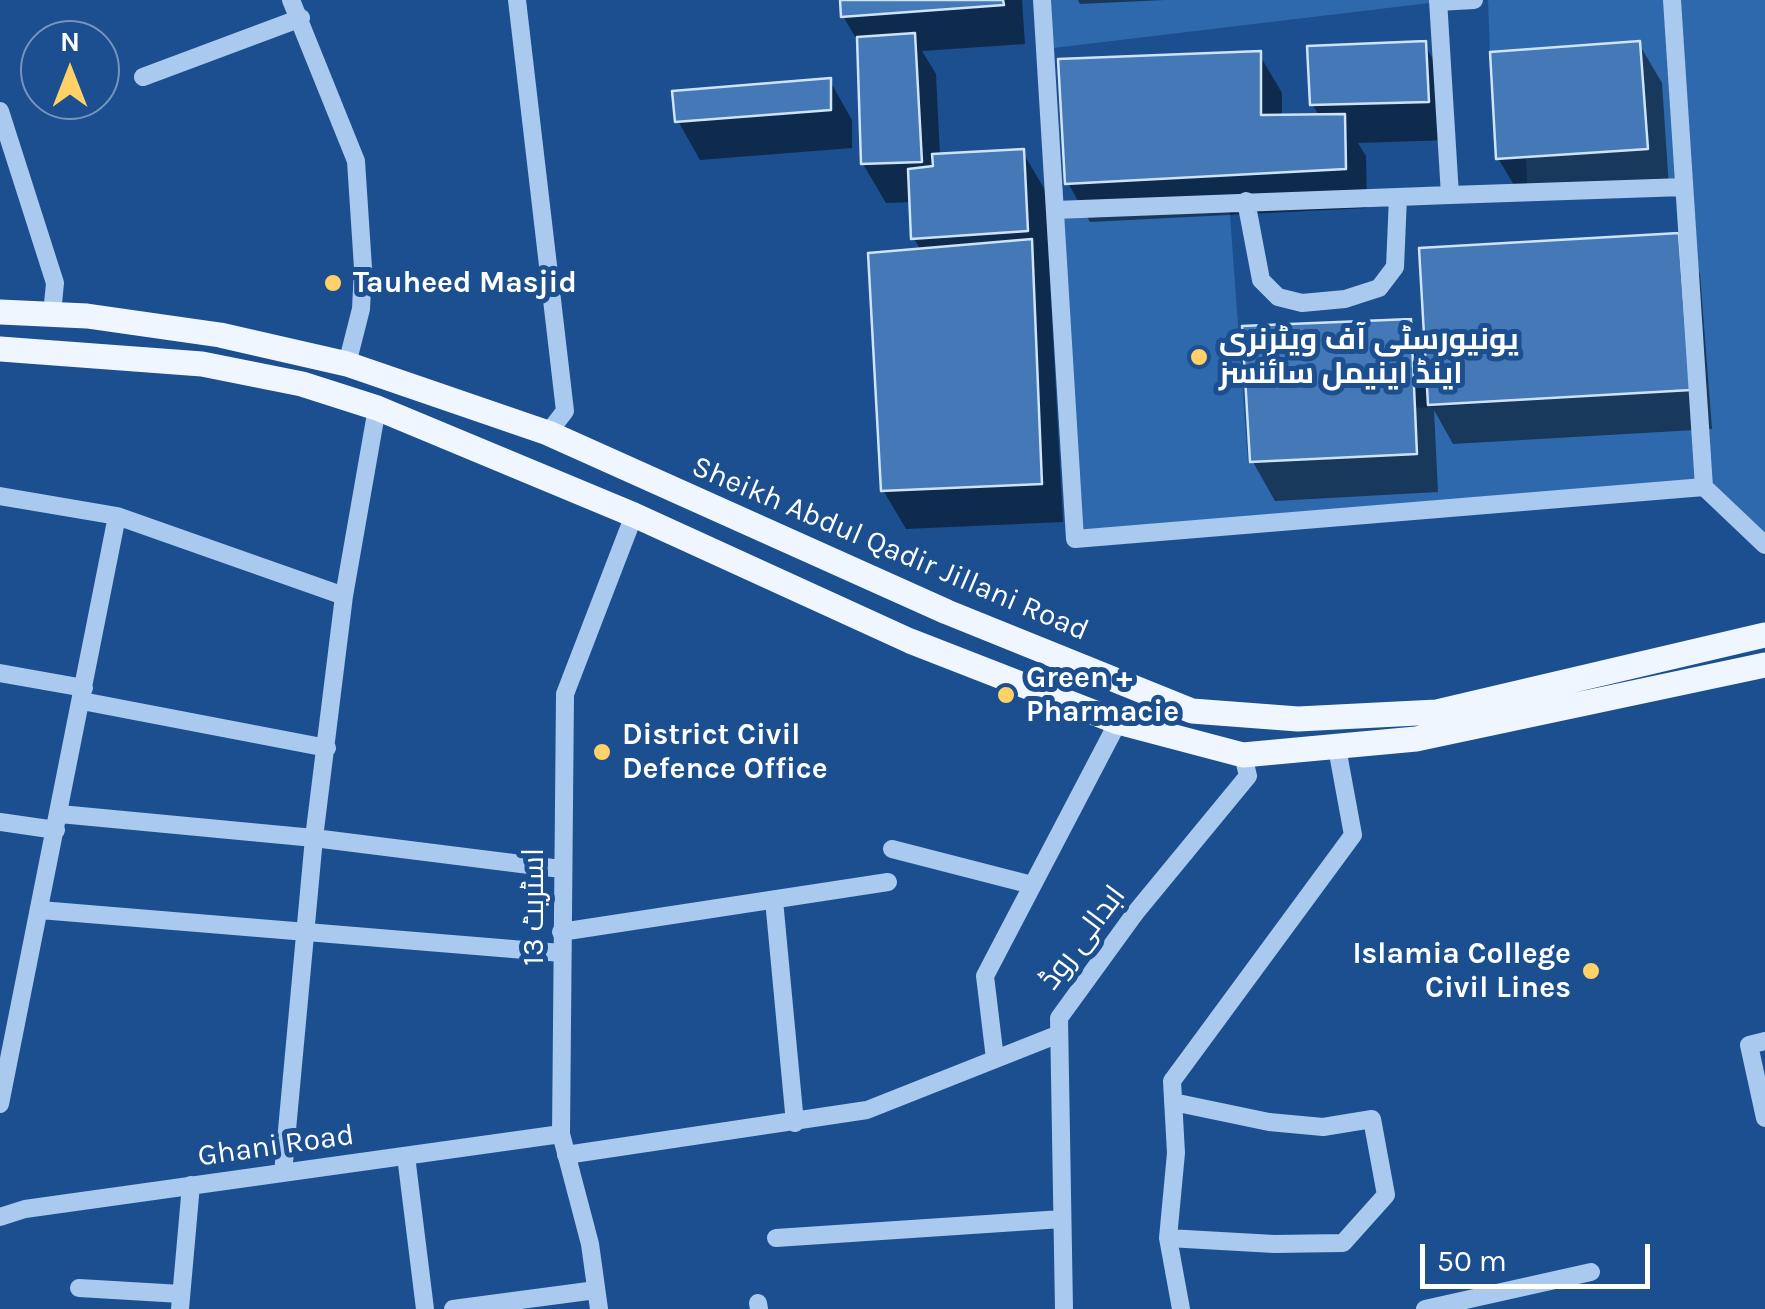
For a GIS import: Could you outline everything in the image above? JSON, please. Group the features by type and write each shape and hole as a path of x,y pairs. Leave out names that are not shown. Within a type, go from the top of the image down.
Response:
{"main road":[{"name":"Sheikh Abdul Qadir Jillani Road","path":"0,312 52,314 220,335 348,364 548,433 947,612 1192,712 1298,718 1437,712 1765,635"},
{"path":"0,349 202,364 302,384 377,408 634,515 910,642 1118,722 1243,755 1416,740 1765,665"}],"street":[{"path":"291,0 356,161 362,309 348,364"},
{"path":"517,0 564,411 548,433"},
{"path":"1042,0 1075,539 1704,487"},
{"path":"1450,196 1438,1 1474,0"},
{"path":"1672,0 1704,487 1765,545"},
{"path":"142,76 301,18"},
{"path":"0,111 55,283 52,314"},
{"path":"1055,210 1246,200 1684,187"},
{"path":"1246,200 1261,280 1278,296 1302,303 1345,299 1380,288 1395,268 1398,197"},
{"path":"283,1173 302,934 344,596 377,408"},
{"path":"0,496 117,516 344,596"},
{"name":"اسٹریٹ 13","path":"599,1309 590,1244 561,1134 564,694 634,515"},
{"path":"0,1104 6,1046 40,910 117,516"},
{"path":"0,672 83,695 326,748"},
{"path":"996,1059 985,976 1118,722"},
{"path":"1181,1309 1168,1238 1176,1153 1172,1081 1353,835 1337,748"},
{"name":"ابدالی روڈ","path":"1064,1309 1059,1018 1136,912 1248,776 1243,755"},
{"path":"0,822 314,838 561,869"},
{"path":"892,849 1032,886"},
{"path":"561,932 888,882"},
{"path":"774,900 795,1123"},
{"path":"40,910 561,953"},
{"path":"566,1156 866,1110 1059,1034"},
{"path":"1765,1041 1749,1045 1765,1118"},
{"path":"1168,1238 1343,1243 1386,1195 1372,1119 1323,1127 1269,1122 1173,1102"},
{"name":"Ghani Road","path":"0,1217 24,1209 561,1134"},
{"path":"406,1156 425,1309"},
{"path":"79,1288 181,1301 192,1186"},
{"path":"776,1238 1062,1219"},
{"path":"1425,1309 1591,1272"},
{"path":"453,1309 596,1290"}],"shaded area":[{"path":"1042,0 1438,0 1438,2 1045,49"},
{"path":"1488,0 1765,0 1765,538 1702,484 1075,539 1055,210 1229,201 1248,463 1417,454 1415,408 1690,390 1679,195 1528,201 1526,157 1648,149 1640,42 1490,52"}],"building":[{"path":"840,0 1003,0 1004,5 841,17"},
{"path":"915,33 922,162 861,164 857,37"},
{"path":"1426,41 1429,102 1310,105 1307,46"},
{"path":"1640,41 1648,149 1496,159 1490,52"},
{"path":"1261,51 1261,115 1345,114 1346,169 1065,184 1058,59"},
{"path":"831,78 831,110 675,122 672,91"},
{"path":"1024,149 1028,231 911,239 908,169 933,166 932,154"},
{"path":"1679,233 1691,390 1428,405 1419,248"},
{"path":"1032,239 1042,484 881,491 868,253"},
{"path":"1411,319 1417,454 1250,462 1242,326"}],"place":[{"name":"Tauheed Masjid","path":"333,283"},
{"name":"یونیورسٹی آف ویٹرنری اینڈ اینیمل سائنسز","path":"1199,357"},
{"name":"Green + Pharmacie","path":"1006,695"},
{"name":"District Civil Defence Office","path":"602,752"},
{"name":"Islamia College Civil Lines","path":"1591,971"}]}
